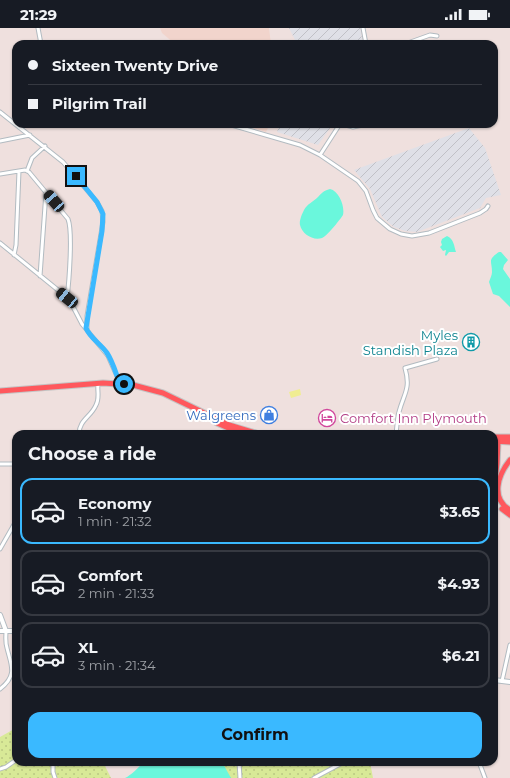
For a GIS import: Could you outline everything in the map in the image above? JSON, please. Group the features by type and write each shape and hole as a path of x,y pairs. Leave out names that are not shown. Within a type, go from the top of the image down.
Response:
{"highway":[{"path":"0,394 97,385"},
{"path":"0,391 97,385 140,386 158,391 229,425 245,430"},
{"path":"120,385 159,395 233,430"},
{"path":"498,439 510,437"},
{"path":"498,439 510,442"},
{"path":"510,460 500,477 498,491 501,501 510,510"},
{"path":"498,501 500,506 510,515"}],"main road":[{"path":"0,615 6,631"},
{"path":"0,631 12,631"},
{"path":"498,680 510,682"}],"street":[{"path":"38,28 40,40"},
{"path":"363,28 365,40"},
{"path":"416,40 430,35 437,36"},
{"path":"0,112 12,121"},
{"path":"21,128 45,146 70,169 94,198 102,212 102,231 87,316 87,330"},
{"path":"242,128 300,145 320,156 358,181 366,191 372,210 377,218 387,227 401,234 412,236 429,232 476,215 488,206"},
{"path":"320,156 338,128"},
{"path":"0,141 30,135"},
{"path":"27,171 32,158 45,146"},
{"path":"14,255 18,171"},
{"path":"0,174 18,171 30,172 69,222 70,251 67,298"},
{"path":"40,276 46,191"},
{"path":"0,243 67,298 73,305 82,324 108,356 120,385"},
{"path":"396,430 398,413 408,384 405,368 437,359"},
{"path":"79,430 80,425 97,404 99,394 97,385"},
{"path":"0,464 12,464"},
{"path":"0,549 12,528"},
{"path":"0,689 8,681 11,670 11,660 6,646 6,631"},
{"path":"502,681 510,645"},
{"path":"0,769 12,763"},
{"path":"52,766 55,778"},
{"path":"239,766 240,778"},
{"path":"314,778 336,766"},
{"path":"480,766 485,778"}],"shaded area":[{"path":"160,28 269,28 270,40 170,40 162,33"},
{"path":"289,28 360,28 362,40 295,40"},
{"path":"253,128 268,128 266,132"},
{"path":"278,128 330,128 318,145 277,132"},
{"path":"469,128 485,148 501,195 486,198 480,208 417,232 405,231 394,227 382,217 370,189 354,170"},
{"path":"330,189 333,190 341,199 343,215 324,237 319,239 312,238 305,234 301,228 300,220 305,208 323,192"},
{"path":"447,236 452,241 456,252 449,252 446,256 446,250 443,251 440,247 442,245 442,239"},
{"path":"499,252 501,252 508,260 503,269 510,279 510,307 499,296 493,294 489,282 492,273 492,259"},
{"path":"300,389 301,395 291,398 289,392"},
{"path":"12,730 12,766 105,766 111,778 0,778 0,737"},
{"path":"140,766 224,766 231,778 125,778"},
{"path":"155,766 371,766 373,778 150,778"}],"place":[{"name":"Myles Standish Plaza","path":"471,342"},
{"name":"Walgreens","path":"269,415"},
{"name":"Comfort Inn Plymouth","path":"327,418"}],"route":[{"path":"76,176 97,202 103,214 102,231 86,328 108,356 120,384 124,384"}]}
